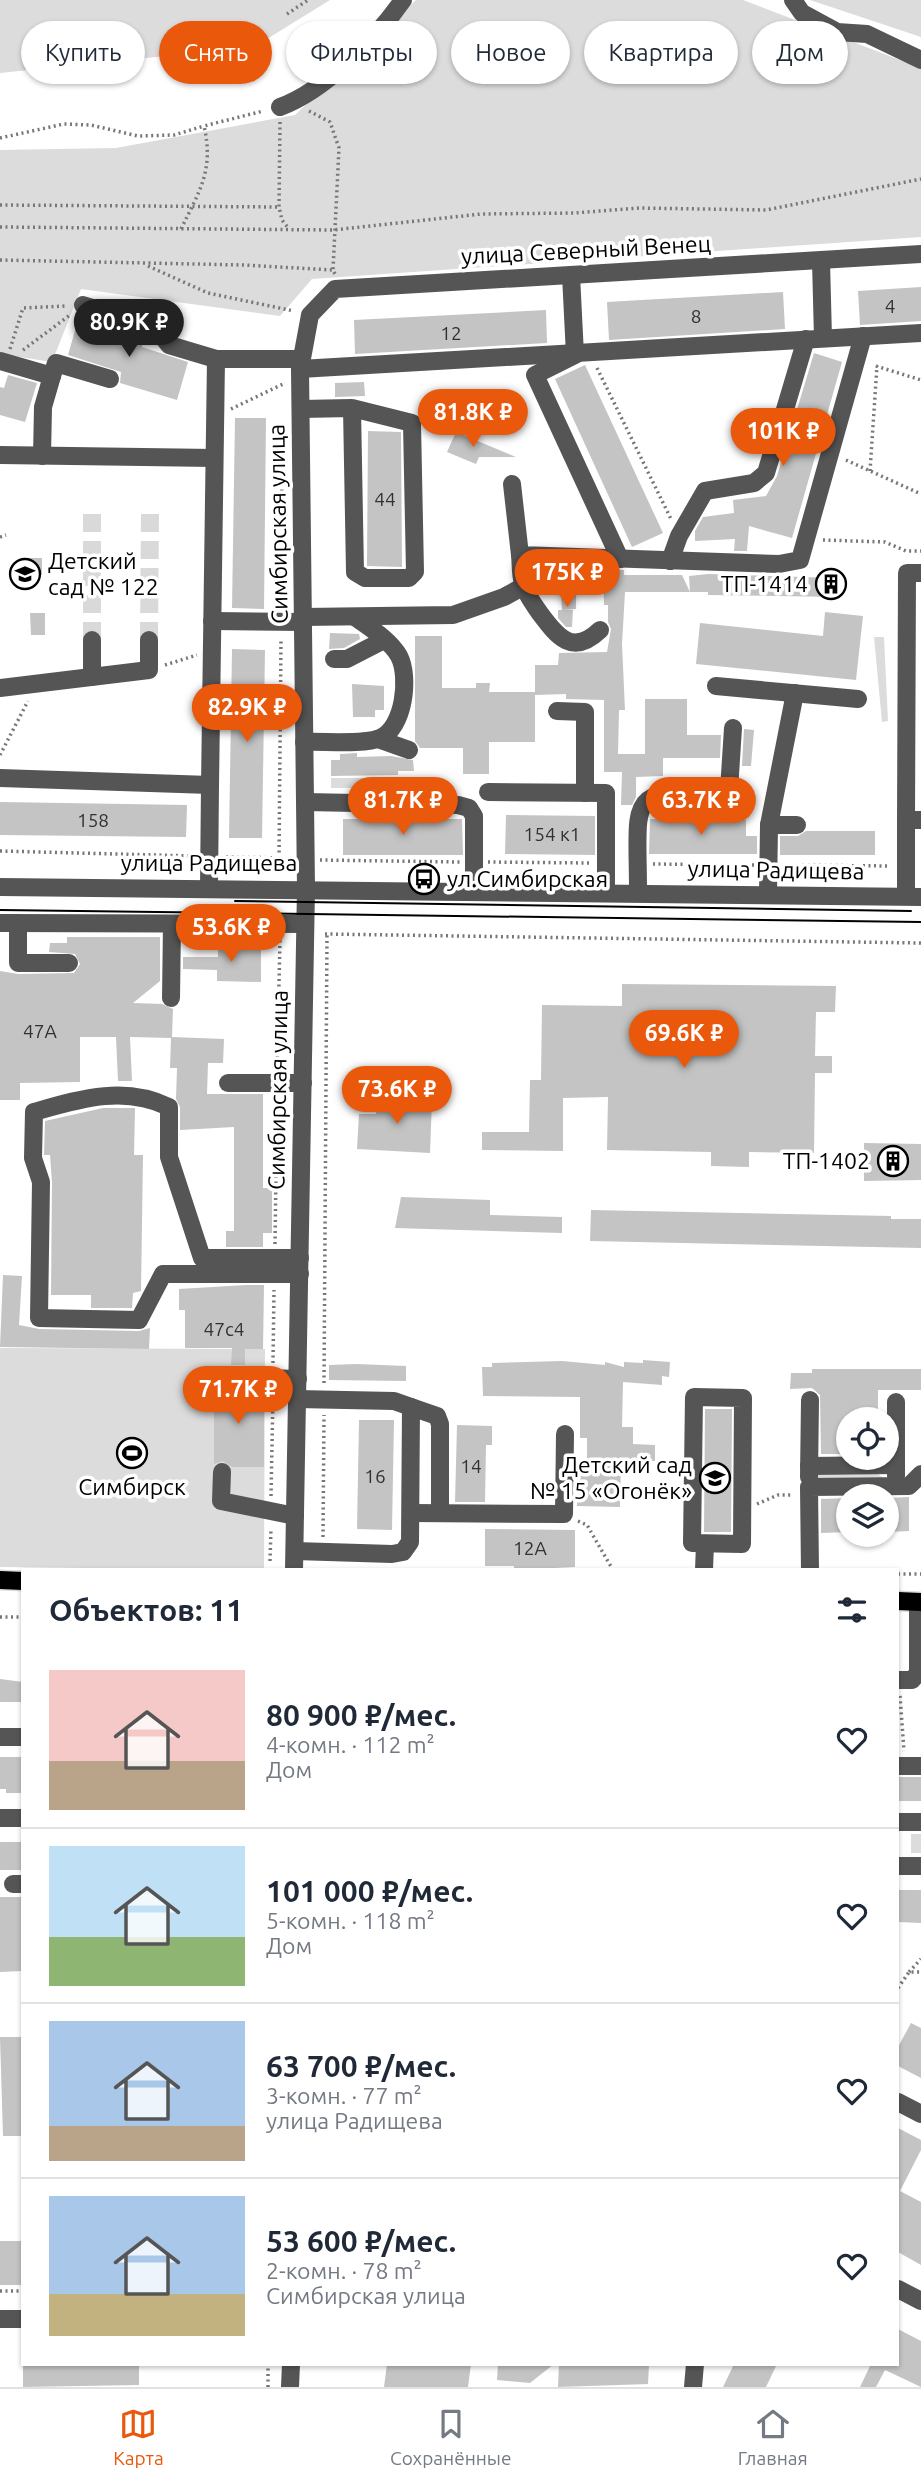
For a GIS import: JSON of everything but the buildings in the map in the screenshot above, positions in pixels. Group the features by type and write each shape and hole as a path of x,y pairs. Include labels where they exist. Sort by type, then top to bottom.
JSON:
{"main road":[{"path":"0,1580 21,1581"},
{"path":"899,1601 920,1602"}],"street":[{"path":"280,107 299,100 379,33 403,0"},
{"path":"793,0 802,13 837,32 867,34 921,60"},
{"name":"улица Северный Венец","path":"332,290 921,254"},
{"path":"670,561 679,536 705,491 754,483 766,473 814,338 821,261"},
{"path":"571,275 583,354"},
{"path":"300,364 310,315 332,290"},
{"path":"83,305 155,327 169,345 216,359 300,364 583,354 814,338 921,334"},
{"path":"520,555 779,564 800,560 863,336"},
{"path":"583,354 535,375 620,559"},
{"path":"209,888 216,359"},
{"path":"3,362 52,376"},
{"path":"42,456 43,407 56,363 110,379"},
{"name":"Симбирская улица","path":"295,1568 306,888 300,364"},
{"path":"301,409 352,408 407,421 414,429 415,572 409,578 365,578 355,572 352,408"},
{"path":"0,455 214,457"},
{"path":"512,484 524,586 555,634 569,643 589,641 600,630"},
{"path":"914,896 906,573 921,573"},
{"path":"212,621 453,615 504,597 524,586"},
{"path":"355,617 384,639 401,660 403,708 393,729 378,739"},
{"path":"334,659 347,659 384,639"},
{"path":"92,640 92,677"},
{"path":"0,688 149,670 149,640"},
{"path":"716,686 858,699"},
{"path":"768,894 769,825 794,693"},
{"path":"557,711 585,712 584,793"},
{"path":"638,892 638,814 643,802 652,794 669,790 729,790 733,728"},
{"path":"304,742 378,739 409,750"},
{"path":"0,778 210,785"},
{"path":"488,792 606,793 606,892"},
{"path":"305,802 469,808 474,816 474,890"},
{"path":"769,825 797,825"},
{"name":"улица Радищева","path":"0,887 914,896"},
{"path":"69,964 18,963 9,923 173,924 305,929"},
{"path":"171,998 173,924"},
{"path":"228,1083 303,1083"},
{"path":"93,1095 148,1097 169,1107 169,1157 202,1258 300,1266 274,1274 163,1274 139,1320 39,1318 41,1182 33,1158 34,1112 93,1095"},
{"path":"269,1378 298,1379"},
{"path":"694,1397 743,1398 742,1544 705,1544 692,1544 694,1397"},
{"path":"297,1399 394,1401 437,1416 440,1424 440,1512"},
{"path":"810,1400 810,1568"},
{"path":"896,1402 896,1407"},
{"path":"295,1551 403,1552 410,1542 411,1407"},
{"path":"411,1513 564,1514 565,1434"},
{"path":"809,1466 836,1466"},
{"path":"222,1472 221,1501 295,1516"},
{"path":"899,1486 909,1486 921,1474"},
{"path":"809,1491 836,1489"},
{"path":"705,1544 705,1568"},
{"path":"899,1680 912,1680 918,1673 920,1602"},
{"path":"0,1737 21,1737"},
{"path":"0,1818 21,1818"},
{"path":"899,1822 921,1822"},
{"path":"899,1866 921,1866"},
{"path":"899,2103 921,2114"},
{"path":"899,2290 921,2301"},
{"path":"0,2319 21,2319"},
{"path":"290,2366 290,2387"},
{"path":"693,2387 695,2366"}],"path":[{"path":"288,14 308,0"},
{"path":"299,100 310,112 330,122 339,148 332,290"},
{"path":"0,138 64,124 91,125 138,136 174,135 280,107 279,208 289,229"},
{"path":"181,229 207,170 210,152 204,126"},
{"path":"0,227 333,230 481,214 574,213 639,208 765,210 921,179"},
{"path":"0,205 279,208"},
{"path":"0,260 146,265 243,264 333,270"},
{"path":"146,265 208,293 310,315"},
{"path":"3,362 83,305"},
{"path":"3,362 23,308 83,305"},
{"path":"583,354 679,536"},
{"path":"857,359 921,380"},
{"path":"870,471 877,366"},
{"path":"214,416 283,384"},
{"path":"830,453 921,494"},
{"path":"0,537 6,535"},
{"path":"805,540 884,542 906,551 921,551"},
{"path":"149,670 212,650"},
{"path":"0,755 37,684"},
{"path":"0,851 305,860"},
{"path":"305,929 327,934 921,943"},
{"path":"323,1552 327,934"},
{"path":"270,1561 272,1440 269,1378 274,1274"},
{"path":"264,1440 272,1440"},
{"path":"742,1511 778,1495 809,1491"},
{"path":"564,1514 587,1525 612,1568"},
{"path":"899,1574 921,1574"},
{"path":"0,1617 21,1618"},
{"path":"899,1680 901,1742 909,1766"},
{"path":"899,1987 921,1959"},
{"path":"909,1972 921,1972"},
{"path":"0,2291 21,2291"},
{"path":"268,2366 268,2387"}],"shaded area":[{"path":"0,0 330,0 296,21 286,21 286,27 272,36 272,21 159,21 159,57 145,58 145,21 21,21 21,71 0,73"},
{"path":"416,0 743,0 798,21 752,21 752,84 848,84 848,40 921,68 921,237 312,279 280,316 81,289 52,362 0,354 0,150 116,148 295,115 328,84 437,84 437,21 394,21"},
{"path":"810,0 921,0 921,37"},
{"path":"874,637 884,637 888,721 882,722"},
{"path":"331,778 385,778 385,788 331,788"},
{"name":"Симбирск","path":"0,1348 265,1349 264,1568 0,1567"},
{"path":"877,1473 882,1477 881,1481 815,1479 818,1474"},
{"path":"911,1834 921,1834 921,1853 911,1853"}],"tunnel":[{"path":"149,640 150,512"},
{"path":"92,513 92,640"}],"tram line":[{"path":"235,901 911,911"},
{"path":"0,910 921,922"}],"place":[{"name":"Детский сад № 122","path":"25,574"},
{"name":"ТП-1414","path":"831,584"},
{"name":"ул.Симбирская","path":"424,879"},
{"name":"ТП-1402","path":"893,1161"},
{"name":"Симбирск","path":"132,1453"},
{"name":"Детский сад № 15 «Огонёк»","path":"715,1478"}]}
